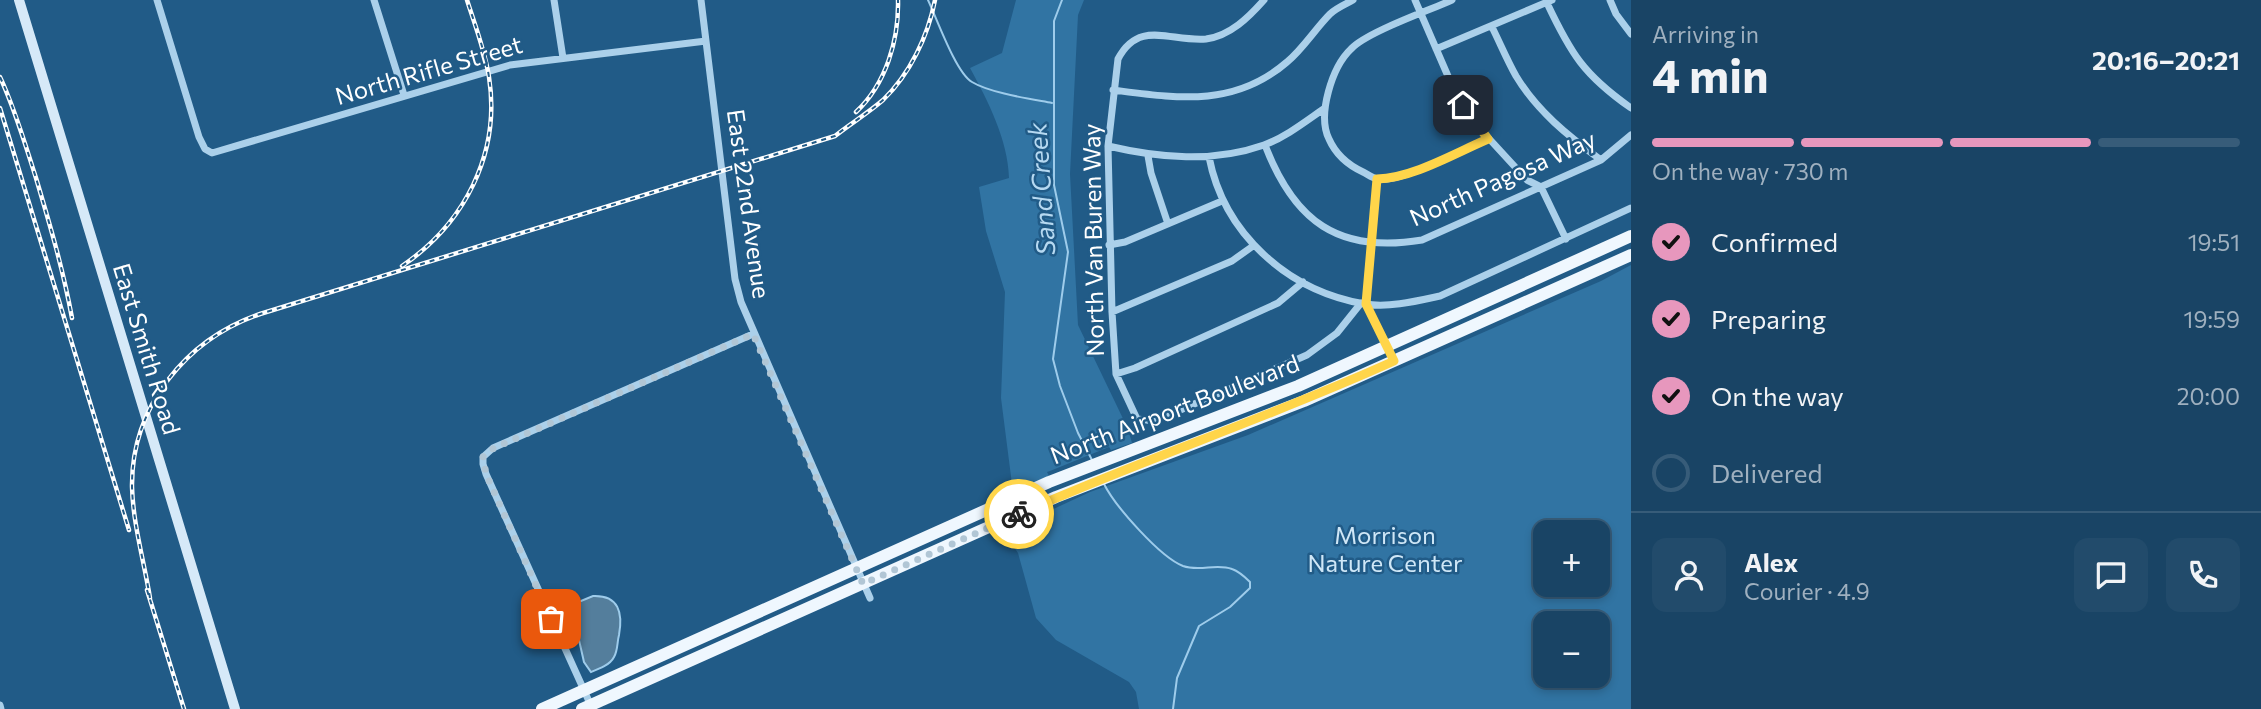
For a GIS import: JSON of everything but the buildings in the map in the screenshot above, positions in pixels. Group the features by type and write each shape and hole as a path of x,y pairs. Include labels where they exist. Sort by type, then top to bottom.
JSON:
{"main road":[{"name":"North Airport Boulevard","path":"542,709 1049,481 1298,386 1631,236"},
{"name":"North Airport Boulevard","path":"588,708 1056,498 1304,401 1631,255"}],"street":[{"name":"East Smith Road","path":"19,0 235,709"},
{"name":"North Rifle Street","path":"157,0 199,137 209,151 216,152 488,70 706,41"},
{"path":"374,0 404,95"},
{"path":"554,0 563,58"},
{"name":"East 22nd Avenue","path":"701,0 735,279 753,334 870,598"},
{"name":"North Van Buren Way","path":"1264,0 1252,14 1223,34 1206,39 1144,35 1132,39 1118,59 1108,146 1109,245 1116,374 1137,419 1155,421 1307,355 1336,333 1364,303"},
{"path":"1113,90 1180,98 1211,97 1245,88 1267,77 1289,61 1332,12 1353,0"},
{"path":"1415,0 1454,90 1471,119 1527,180 1541,187 1566,239"},
{"path":"1452,0 1365,38 1350,49 1330,86 1325,108 1327,137 1340,158 1377,179 1392,179 1407,174 1488,139"},
{"path":"1610,0 1616,14 1631,34"},
{"path":"1436,49 1549,2 1565,41 1586,71 1631,108"},
{"path":"1492,27 1516,76 1538,107 1566,134 1601,160"},
{"path":"1108,146 1148,156 1209,157 1265,145 1294,130 1325,108"},
{"name":"North Pagosa Way","path":"1265,145 1276,174 1291,198 1307,214 1340,236 1372,243 1397,244 1422,240 1601,160 1631,135"},
{"path":"1148,156 1168,225"},
{"path":"1209,157 1222,201 1254,246 1276,267 1303,282 1364,303 1412,302 1440,296 1631,208"},
{"path":"1377,179 1364,303 1394,361"},
{"path":"1109,245 1125,242 1222,201"},
{"path":"1112,312 1233,261 1254,246"},
{"path":"1116,374 1135,368 1278,303 1303,282"},
{"path":"588,708 584,690 486,474 483,457 494,448 753,334"}],"green space":[{"path":"1016,0 1084,0 1078,15 1070,174 1078,325 1128,429 1132,443 1111,450 1109,447 1047,472 1049,476 1013,492 1001,398 1005,292 986,231 979,187 1009,178 1008,164 996,121 970,68 1002,53"},
{"name":"Morrison Nature Center","path":"1631,265 1631,709 1139,709 1136,692 1129,682 1056,640 1036,618 1018,553 1004,532 1090,492 1248,435 1601,281"}],"shaded area":[{"path":"602,596 614,602 619,613 620,627 612,660 591,672 584,662 579,640 563,608 565,603"}],"waterway":[{"path":"928,0 953,57 972,82 1000,92 1052,103"},
{"name":"Sand Creek","path":"1062,0 1054,21 1054,185 1068,252 1053,359 1078,433 1092,460"},
{"name":"Sand Creek","path":"1104,484 1139,530 1173,561 1189,568 1232,569 1250,582 1250,588 1230,607 1199,626 1177,678 1173,709"}],"railway":[{"path":"402,266 424,249 460,208 483,160 491,106 489,77 467,0"},
{"path":"856,112 875,88 889,60 896,30 898,0"},
{"path":"150,598 133,501 134,457 141,429 168,379 187,358 209,340 260,314 835,136 883,100 902,78 923,41 935,0"},
{"path":"0,77 36,178 72,318"},
{"path":"0,108 129,530"},
{"path":"147,590 184,709"}],"way so far":[{"path":"551,619 486,474 483,457 488,451 583,407 753,334 863,584 1019,514"}],"route":[{"path":"1019,514 1131,467 1304,401 1394,361 1366,304 1377,179 1392,179 1407,174 1488,139 1463,105"}]}
